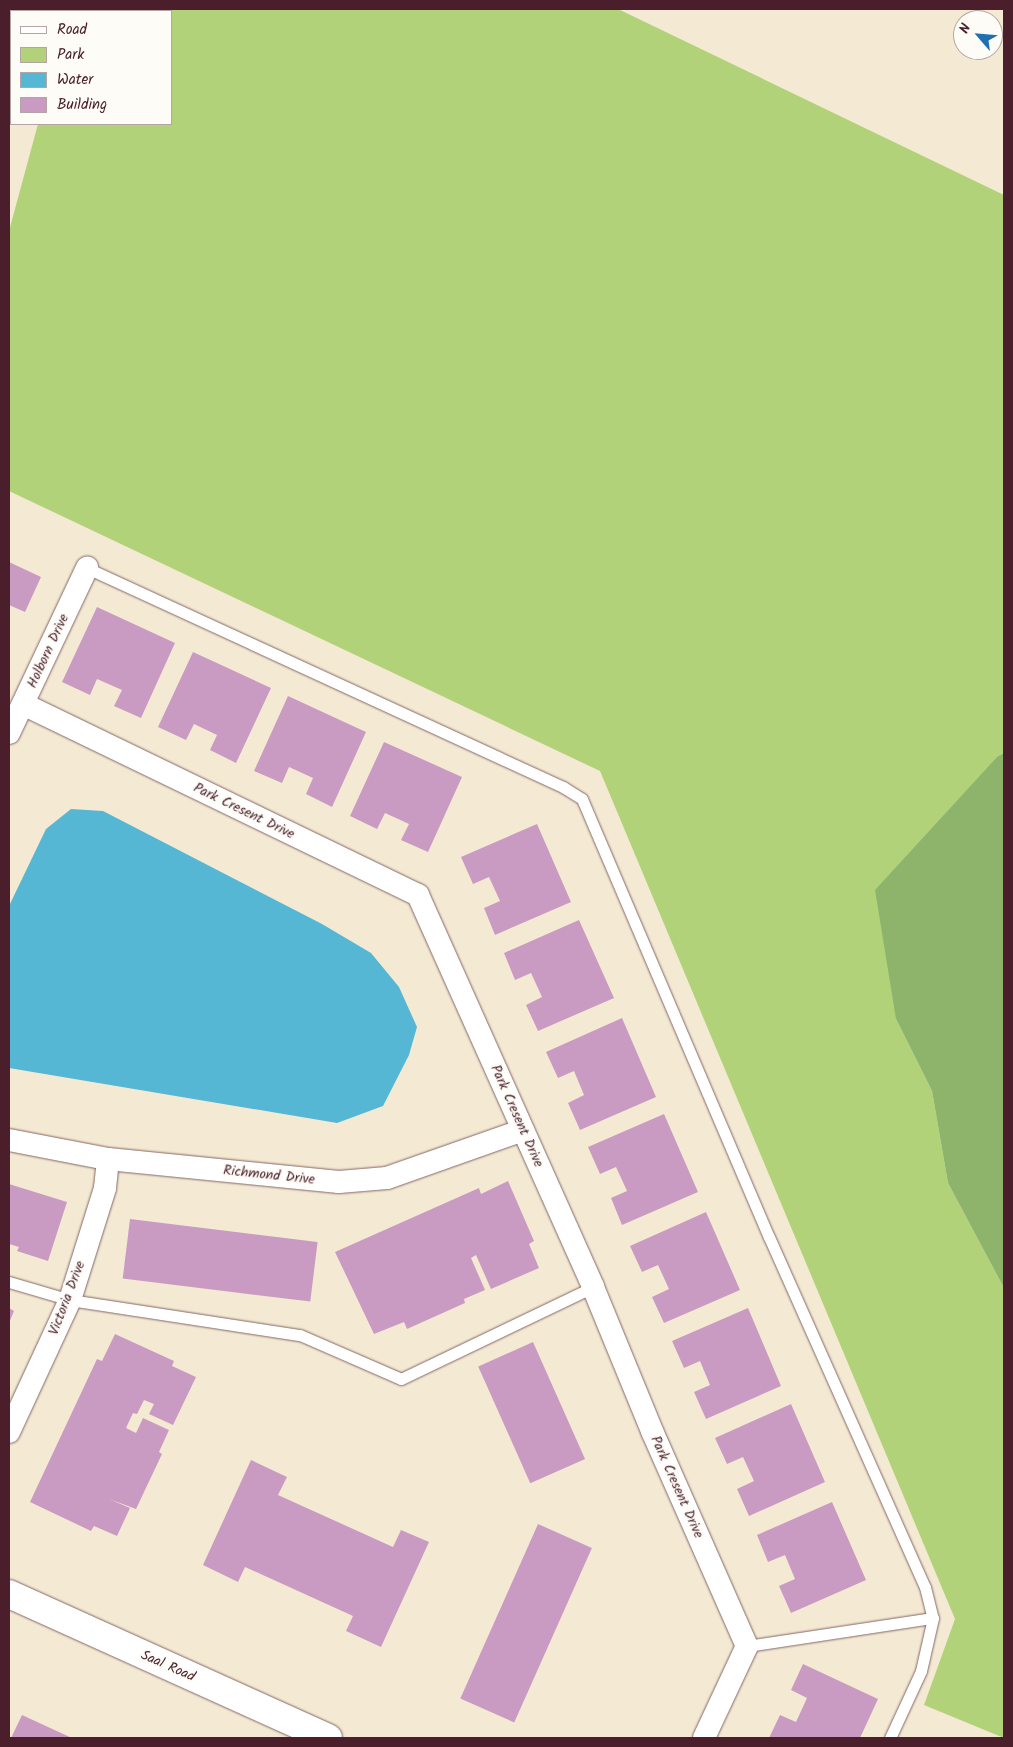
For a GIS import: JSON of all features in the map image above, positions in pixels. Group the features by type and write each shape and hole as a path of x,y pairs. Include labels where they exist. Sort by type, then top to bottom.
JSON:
{"street":[{"name":"Holborn Drive","path":"9,733 87,568"},
{"name":"Park Cresent Drive","path":"23,704 418,895 593,1287 652,1431 747,1646"},
{"name":"Richmond Drive","path":"9,1140 108,1159 339,1182 386,1178 523,1130"},
{"name":"Victoria Drive","path":"9,1432 70,1300 104,1188 108,1159"},
{"name":"Saal Road","path":"9,1594 328,1738"},
{"path":"704,1738 747,1646"}],"lane":[{"path":"87,568 563,787 582,799 769,1237 925,1587 933,1618 921,1670 890,1738"},
{"path":"9,1282 70,1300 300,1335 401,1380 593,1287"},
{"path":"747,1646 933,1618"}],"green space":[{"path":"618,9 1004,195 1004,753 998,756 896,1019 932,1091 948,1183 1004,1288 1004,1738 924,1705 955,1619 600,771 9,491 9,231 38,125 172,125 172,10 62,10"},
{"path":"1004,753 1004,1288 948,1183 932,1091 896,1019 875,890 998,756"}],"water":[{"path":"71,809 103,811 322,924 371,953 399,987 417,1027 409,1055 383,1106 337,1123 9,1068 9,906 46,829"}],"building":[{"path":"9,562 41,577 25,612 9,605"},
{"path":"97,607 175,643 141,718 114,706 122,690 97,679 90,695 62,682"},
{"path":"193,652 271,688 236,763 210,750 217,735 194,724 186,740 158,727"},
{"path":"288,696 366,732 332,807 306,794 313,778 289,767 282,783 254,771"},
{"path":"384,742 462,777 428,852 401,840 409,824 385,813 377,829 350,816"},
{"path":"537,824 571,902 495,935 484,908 500,901 489,877 473,884 461,857"},
{"path":"579,920 614,998 538,1031 526,1005 542,997 531,973 515,980 504,953"},
{"path":"622,1018 656,1097 580,1130 568,1103 584,1095 574,1071 558,1078 546,1052"},
{"path":"664,1114 698,1192 622,1225 611,1198 627,1191 616,1167 600,1174 588,1147"},
{"path":"508,1181 534,1241 529,1244 539,1268 491,1289 476,1255 471,1258 485,1290 464,1299 465,1303 407,1329 404,1322 374,1334 335,1252 479,1188 481,1194"},
{"path":"9,1184 67,1202 48,1261 17,1251 19,1247 9,1244"},
{"path":"706,1212 740,1290 664,1323 652,1297 669,1289 658,1265 642,1272 630,1246"},
{"path":"130,1219 318,1242 310,1302 123,1279"},
{"path":"9,1308 14,1311 9,1323"},
{"path":"748,1308 781,1386 706,1419 694,1392 710,1385 700,1361 684,1368 672,1341"},
{"path":"115,1334 174,1361 172,1366 196,1377 173,1425 149,1414 154,1404 144,1400 137,1414 133,1413 126,1428 136,1433 143,1418 169,1430 159,1452 162,1454 136,1509 109,1499 130,1508 117,1536 94,1526 91,1531 30,1502 97,1359 102,1361"},
{"path":"533,1342 585,1459 530,1483 478,1366"},
{"path":"791,1404 825,1482 749,1516 737,1489 754,1481 743,1457 727,1464 715,1438"},
{"path":"251,1460 287,1477 278,1495 393,1547 401,1530 429,1542 381,1647 346,1631 353,1616 245,1567 238,1582 203,1565"},
{"path":"832,1502 866,1580 791,1613 779,1586 795,1579 785,1555 768,1562 757,1535"},
{"path":"538,1524 592,1548 514,1722 460,1698"},
{"path":"803,1664 878,1699 860,1738 769,1738 780,1715 796,1722 807,1698 791,1690"},
{"path":"22,1715 72,1738 11,1738"}]}
